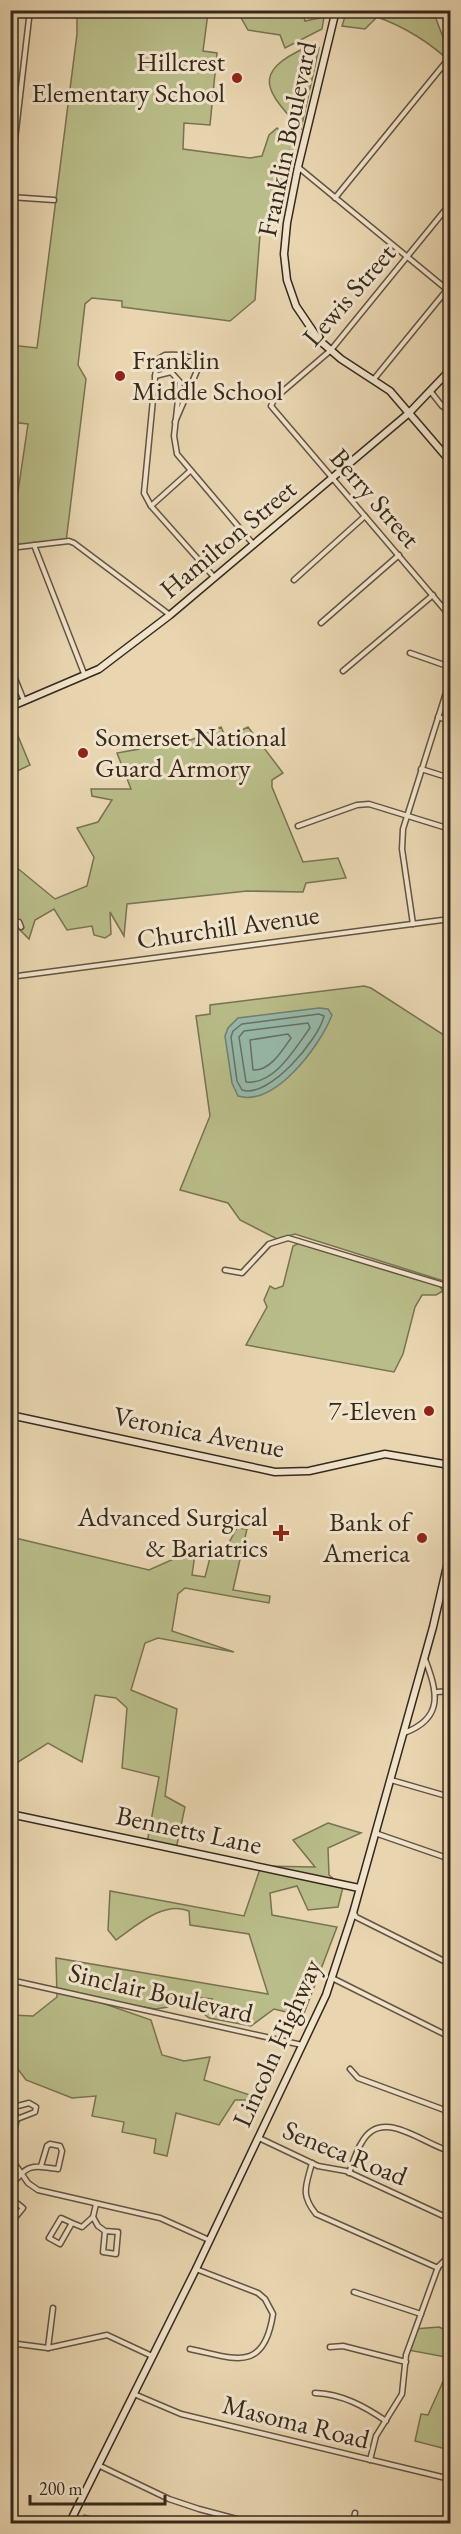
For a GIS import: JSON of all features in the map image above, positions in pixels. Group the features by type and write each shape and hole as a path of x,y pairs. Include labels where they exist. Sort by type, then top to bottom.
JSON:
{"main road":[{"name":"Franklin Boulevard","path":"336,10 298,166 284,238 285,269 296,306 306,324 331,350 390,391 450,461"},
{"name":"Hamilton Street","path":"10,707 86,676 111,661 171,615 409,413 450,370"},
{"name":"Veronica Avenue","path":"10,1415 275,1472 309,1471 385,1454 450,1465"},
{"name":"Lincoln Highway","path":"69,2523 196,2269 332,1978 390,1780 450,1553"},
{"name":"Bennetts Lane","path":"10,1814 359,1888"}],"street":[{"path":"10,182 30,10"},
{"path":"335,198 450,57"},
{"path":"298,166 449,289 374,379"},
{"path":"10,197 54,200"},
{"name":"Lewis Street","path":"271,406 275,398 331,350 450,204"},
{"path":"175,422 199,366 197,361 191,357 165,355 158,359 155,376 143,488 151,506 215,578"},
{"path":"155,376 167,371 178,378 180,388 174,436 177,454 254,545"},
{"path":"431,392 450,412"},
{"name":"Berry Street","path":"271,406 450,616"},
{"path":"442,452 450,445"},
{"path":"151,506 190,471"},
{"path":"294,580 365,516"},
{"path":"10,548 69,541 78,545 171,615"},
{"path":"34,545 86,676"},
{"path":"321,623 399,555"},
{"path":"343,671 433,596"},
{"path":"445,609 450,604"},
{"path":"411,653 450,667"},
{"path":"10,666 24,702"},
{"path":"413,924 402,849 403,829 450,680"},
{"path":"438,717 450,721"},
{"path":"421,769 450,778"},
{"path":"298,826 357,805 369,804 450,829"},
{"name":"Churchill Avenue","path":"10,976 450,919"},
{"path":"10,922 19,922 21,927"},
{"path":"225,1270 242,1273 269,1244 288,1238 450,1287"},
{"path":"403,1733 412,1730 428,1716 434,1706 436,1692 424,1657"},
{"path":"436,1692 450,1691"},
{"path":"390,1780 450,1797"},
{"path":"375,1833 450,1859"},
{"path":"353,1912 356,1917 450,1964"},
{"path":"332,1978 450,2037"},
{"name":"Sinclair Boulevard","path":"10,1980 302,2045"},
{"path":"350,2069 358,2078 450,2112"},
{"path":"10,2136 16,2127 14,2107 29,2103 36,2107 35,2112 17,2119"},
{"path":"349,2173 366,2136 376,2129 398,2127 450,2151"},
{"name":"Seneca Road","path":"258,2138 312,2163 349,2173 450,2219"},
{"path":"10,2188 21,2173 35,2164 41,2166 58,2169 62,2151 60,2146 50,2144 47,2146 41,2166"},
{"path":"10,2157 32,2187 38,2190 160,2218 209,2240"},
{"path":"312,2163 306,2199 316,2214 438,2268"},
{"path":"10,2224 23,2208 11,2199"},
{"path":"72,2223 60,2244 49,2238 61,2218 82,2227 93,2217 96,2204"},
{"path":"93,2217 98,2226 105,2230 118,2232 116,2254 103,2252 105,2230"},
{"path":"370,2460 376,2436 402,2394 406,2355 438,2268 450,2254"},
{"path":"190,2349 240,2360 251,2356 261,2348 268,2337 273,2314 265,2299 258,2293 196,2269"},
{"path":"354,2292 421,2314"},
{"path":"48,2348 53,2308"},
{"path":"10,2343 48,2348 107,2335 152,2356"},
{"path":"330,2348 344,2346 406,2362"},
{"path":"315,2393 335,2395 366,2407 386,2421"},
{"name":"Masoma Road","path":"134,2394 181,2414 450,2479"},
{"path":"98,2465 169,2499 255,2523"},
{"path":"353,2523 356,2513"}],"green space":[{"path":"302,10 305,21 324,17 322,29 285,48 280,35 248,30 240,16 208,13 203,51 217,53 210,125 184,123 183,149 250,158 262,156 269,135 277,128 294,146 279,208 267,222 261,222 255,300 230,321 122,307 122,301 92,298 85,304 78,365 86,379 66,542 11,549 11,498 17,498 28,424 11,422 11,345 37,348 77,34 77,11"},
{"path":"353,11 433,11 446,45 450,48 450,62 416,36 377,17 365,29 342,26 346,13"},
{"path":"307,47 319,48 301,129 279,104 270,84 271,75 277,66 289,56"},
{"path":"10,719 30,765 11,774"},
{"path":"221,727 226,738 248,727 283,773 272,780 272,787 303,862 338,858 346,878 306,883 303,892 247,891 127,904 124,936 110,912 111,934 105,938 94,935 92,926 67,930 54,909 35,920 29,939 11,921 10,862 55,899 87,886 94,857 77,828 98,822 112,800 92,796 91,789 131,789 117,753 139,749 142,735 170,736 191,740"},
{"path":"364,986 371,988 450,1039 450,1283 295,1234 277,1239 240,1220 228,1203 180,1190 210,1116 196,1016 210,1014 210,1005"},
{"path":"302,1242 439,1285 443,1291 436,1295 422,1295 415,1307 403,1354 394,1372 246,1345 267,1307 264,1300 270,1286 275,1289 283,1286 293,1246"},
{"path":"237,1528 247,1529 233,1590 270,1596 269,1603 185,1588 178,1594 172,1631 234,1652 158,1638 145,1643 131,1690 177,1709 165,1796 185,1807 176,1849 147,1843 159,1777 122,1768 127,1708 116,1698 95,1695 82,1762 48,1743 18,1762 11,1801 11,1537 149,1570 187,1553 195,1554 192,1575 205,1577 213,1546 226,1548"},
{"path":"328,1823 361,1833 328,1848 329,1875 343,1887 338,1907 308,1910 297,1886 270,1893 272,1915 337,1927 303,2016 274,2009 251,2026 209,2018 204,2014 212,1999 172,1995 168,2007 155,2009 82,1996 151,2020 162,2055 184,2061 210,2057 204,2080 265,2100 235,2100 219,2125 176,2113 167,2156 154,2153 156,2139 122,2132 124,2122 92,2116 96,2096 72,2098 26,2080 11,2060 11,2015 33,2016 57,1997 56,1958 268,1994 249,1934 190,1925 189,1911 170,1909 151,1916 116,1940 108,1930 110,1891 244,1916 261,1866 315,1867 293,1840"},
{"path":"439,2327 450,2332 450,2450 415,2441 421,2414 428,2415 445,2377 446,2357 408,2350 414,2329"},
{"path":"84,2515 118,2523 80,2523"}],"water":[{"path":"319,1008 328,1009 332,1015 307,1057 281,1083 267,1092 252,1097 238,1096 232,1083 225,1036 228,1028 238,1018"}],"place":[{"name":"Hillcrest Elementary School","path":"237,78"},
{"name":"Franklin Middle School","path":"120,376"},
{"name":"Somerset National Guard Armory","path":"83,753"},
{"name":"7-Eleven","path":"429,1411"},
{"name":"Advanced Surgical & Bariatrics","path":"281,1533"},
{"name":"Bank of America","path":"422,1538"}]}
